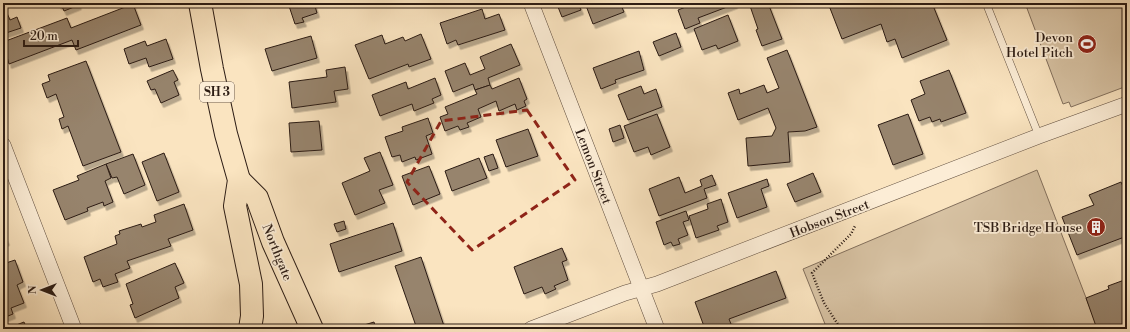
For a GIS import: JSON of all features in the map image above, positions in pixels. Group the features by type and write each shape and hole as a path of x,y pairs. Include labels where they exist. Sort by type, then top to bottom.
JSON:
{"highway":[{"name":"Northgate","path":"200,3 226,134 239,180 235,206 251,284 250,329"},
{"name":"Northgate","path":"239,180 257,198 273,242 312,329"}],"street":[{"name":"Lemon Street","path":"531,3 657,329"},
{"name":"Hobson Street","path":"530,329 641,288 657,284 1039,136 1127,104"},
{"path":"3,145 74,329"}],"lane":[{"path":"986,3 1039,136"}],"path":[{"path":"841,329 824,303 812,273 850,234 871,202"}],"highlighted area":[{"path":"527,110 575,180 472,250 407,182 441,121"}],"shaded area":[{"name":"Devon Hotel Pitch","path":"1025,3 1127,3 1127,86 1071,107 1069,102 1063,104"},
{"path":"1037,170 1098,329 827,329 803,269"}],"building":[{"path":"58,3 78,3 79,5 64,11 61,4 59,5"},
{"path":"288,3 314,3 317,13 302,18 304,22 295,24"},
{"path":"568,3 578,3 581,10 562,17 558,7"},
{"path":"585,3 620,3 624,12 593,24"},
{"path":"696,3 735,4 698,18 700,23 685,29 678,10"},
{"path":"749,3 768,3 782,39 762,46"},
{"path":"828,3 932,3 947,40 902,58 895,39 887,42 881,24 842,39"},
{"path":"133,4 141,25 76,50 72,40 9,64 3,42 67,18 71,28"},
{"path":"482,9 485,19 499,14 505,30 458,45 456,40 447,44 440,23"},
{"path":"7,13 10,20 17,17 21,28 3,34 3,14"},
{"path":"728,15 738,41 718,49 716,45 702,50 694,29"},
{"path":"676,33 681,47 659,56 653,42"},
{"path":"421,34 431,59 409,67 408,64 369,79 355,45 382,35 385,44 403,37 405,41"},
{"path":"311,36 317,58 272,71 265,49"},
{"path":"166,39 173,59 149,67 146,58 129,64 124,49 145,41 147,46"},
{"path":"511,44 520,65 488,78 490,85 475,90 473,84 453,92 445,71 465,63 470,75 485,69 480,57"},
{"path":"787,50 817,127 805,131 788,132 790,162 748,166 746,138 772,136 776,128 768,108 738,120 728,93 739,89 740,94 764,85 767,93 779,88 767,58"},
{"path":"639,51 644,70 615,80 616,83 601,89 593,68"},
{"path":"86,61 121,152 83,166 68,126 62,129 59,119 64,117 56,94 47,98 42,84 50,81 48,75"},
{"path":"345,67 348,89 334,91 336,102 292,108 289,82 327,77 326,70"},
{"path":"173,70 178,80 174,82 179,95 161,103 155,89 151,90 147,81"},
{"path":"949,70 966,113 941,122 940,119 932,122 930,117 919,121 911,100 925,94 920,81"},
{"path":"435,78 441,95 432,99 434,103 414,111 412,104 380,116 372,95 406,82 408,89"},
{"path":"519,78 527,99 524,101 526,106 517,110 515,104 499,111 496,101 478,109 481,117 467,123 469,127 460,130 458,126 445,131 440,117 448,114 445,107 477,94 475,90 490,85 492,89"},
{"path":"641,86 644,94 656,89 662,107 628,120 618,95"},
{"path":"657,114 670,147 651,155 648,147 634,152 624,126"},
{"path":"908,114 923,154 893,165 878,125"},
{"path":"428,118 433,133 426,136 432,154 416,160 415,157 402,162 400,155 392,157 385,137 403,131 402,127"},
{"path":"319,121 322,150 291,152 289,123"},
{"path":"620,125 624,138 613,142 609,129"},
{"path":"528,129 538,156 506,167 496,140"},
{"path":"380,152 393,185 379,190 385,203 355,215 342,183 370,171 364,158"},
{"path":"164,153 179,192 157,201 142,162"},
{"path":"133,154 145,185 124,194 117,177 112,178 106,164"},
{"path":"493,154 498,168 489,171 484,157"},
{"path":"479,158 487,178 452,191 445,171"},
{"path":"106,164 111,178 105,181 113,202 104,206 103,202 87,208 88,211 65,220 53,190 79,180 77,176"},
{"path":"429,166 440,194 413,205 402,176"},
{"path":"813,173 821,192 795,202 787,184"},
{"path":"712,175 716,185 704,189 707,198 659,216 649,189 679,177 685,193 702,186 700,180"},
{"path":"767,179 769,186 761,189 767,207 737,218 728,193"},
{"name":"TSB Bridge House","path":"1121,182 1127,196 1127,236 1077,255 1062,217 1094,205 1089,195"},
{"path":"721,199 728,222 717,226 719,230 696,238 689,216 708,209 707,204"},
{"path":"184,204 193,230 168,239 171,246 127,261 130,268 115,274 118,282 103,287 100,279 93,282 84,257 117,244 115,236 120,234 119,231 141,224 142,227 156,222 154,215"},
{"path":"686,211 689,220 683,222 688,235 678,239 680,244 673,246 671,242 664,245 656,222"},
{"path":"344,221 346,229 337,232 334,224"},
{"path":"393,223 402,251 339,272 330,244"},
{"path":"3,232 7,241 3,242"},
{"path":"562,248 567,260 562,262 568,280 554,286 556,289 545,294 542,287 524,294 514,267"},
{"path":"421,257 445,329 417,329 395,266"},
{"path":"15,260 23,282 17,285 24,303 11,308 13,314 3,318 3,264"},
{"path":"175,263 184,283 175,287 179,298 135,318 130,305 133,304 126,284"},
{"path":"776,271 786,298 729,319 733,329 705,329 695,302"},
{"path":"1127,279 1127,329 1097,329 1086,298 1109,289 1108,286"},
{"path":"24,322 27,329 6,329"},
{"path":"374,322 376,329 351,329"}],"place":[{"name":"Devon Hotel Pitch","path":"1087,44"},
{"name":"TSB Bridge House","path":"1096,227"}]}
